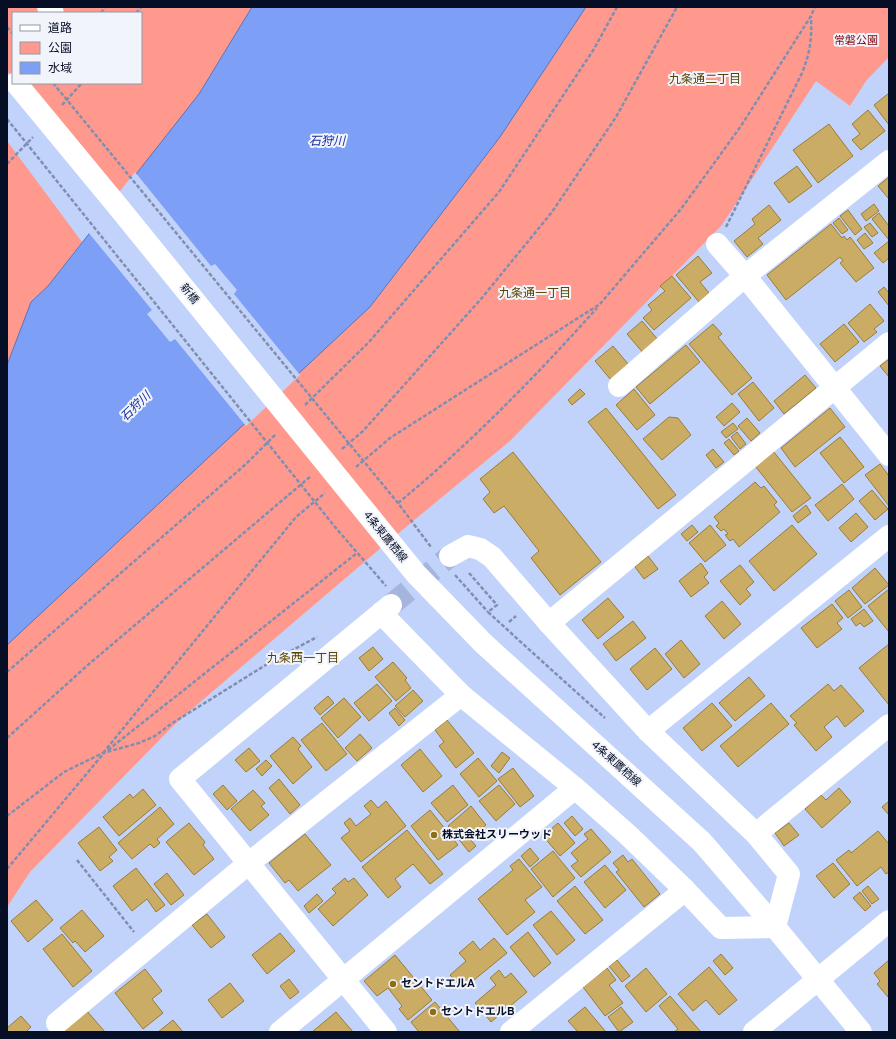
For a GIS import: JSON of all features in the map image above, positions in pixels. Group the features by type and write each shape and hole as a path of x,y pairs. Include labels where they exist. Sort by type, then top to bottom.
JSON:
{"street":[{"name":"新橋","path":"17,84 360,506"},
{"path":"619,386 745,276 889,161"},
{"path":"717,244 836,387 889,455"},
{"path":"549,624 889,343"},
{"name":"4条東鷹栖線","path":"360,506 416,574 483,643 702,842 775,927 861,1032"},
{"path":"648,731 889,536"},
{"path":"386,1032 180,779 386,609 461,695 575,788 628,835 685,890 720,928 775,927 789,874 756,834 648,731 549,624 492,557 480,549 451,556"},
{"path":"57,1023 249,863 461,695"},
{"path":"756,834 889,725"},
{"path":"280,1032 575,788"},
{"path":"510,1032 685,890"},
{"path":"754,1032 889,921"}],"path":[{"path":"302,408 369,342 499,192 594,49 617,7"},
{"path":"339,452 363,431 471,310 552,212 616,117 677,7"},
{"path":"398,503 488,423 542,368 605,298 681,209 741,126 811,16 815,7"},
{"path":"717,244 802,73 812,38 811,16"},
{"path":"54,84 398,503 451,556 488,612"},
{"path":"7,119 335,528 379,577"},
{"path":"7,672 246,464 279,430"},
{"path":"7,738 89,664 315,472"},
{"path":"7,869 103,753 357,553"},
{"path":"469,573 497,605"},
{"path":"7,816 64,772 103,753 139,743 155,736 171,724 272,661 320,636 335,636 342,644"},
{"path":"77,860 147,948"}],"green space":[{"path":"7,7 252,7 199,94 120,209 18,84 142,84 142,12 12,12 12,77 7,71"},
{"name":"常磐公園","path":"586,7 889,7 889,57 866,81 850,106 816,81 722,225 510,441 389,541 178,721 30,872 7,907 7,636 370,307 500,137"},
{"path":"7,141 82,242 48,286 31,302 7,365"}],"water":[{"name":"石狩川","path":"252,7 586,7 500,137 370,307 7,645 7,365 31,302 48,286 199,94"}],"pier":[{"path":"135,172 211,266 215,264 237,290 234,294 300,375 246,426 175,339 170,342 147,314 152,310 88,232"}],"building":[{"path":"889,93 889,125 874,105"},
{"path":"868,110 885,131 861,150 852,140 860,134 852,124"},
{"path":"829,124 853,156 818,183 793,150"},
{"path":"797,166 812,186 789,203 774,183"},
{"path":"889,177 889,199 878,186"},
{"path":"874,204 879,211 866,221 861,214"},
{"path":"769,205 781,220 758,238 763,244 747,257 734,241 755,224 752,219"},
{"path":"848,210 862,229 855,235 840,216"},
{"path":"879,213 889,226 889,240 872,219"},
{"path":"839,218 848,230 842,234 833,223"},
{"path":"870,223 878,233 872,237 864,227"},
{"path":"831,224 842,238 844,236 847,240 850,237 874,268 856,282 840,263 843,261 840,257 786,300 767,275"},
{"path":"865,233 873,243 864,249 857,240"},
{"path":"889,241 889,258 883,263 874,253"},
{"path":"698,256 712,273 700,282 709,293 699,302 676,275"},
{"path":"672,276 691,298 654,330 643,318 652,310 648,305 665,291 660,286"},
{"path":"884,287 889,293 889,306 878,292"},
{"path":"870,304 884,321 874,329 877,332 864,342 848,323"},
{"path":"642,321 659,341 644,354 627,334"},
{"path":"713,324 722,334 718,337 752,378 732,395 689,344"},
{"path":"844,324 859,342 835,362 820,344"},
{"path":"686,345 700,362 650,404 636,387"},
{"path":"613,346 629,365 611,380 595,361"},
{"path":"888,360 889,361 889,377 880,366"},
{"path":"805,375 816,388 784,414 774,401"},
{"path":"753,382 774,408 759,421 738,394"},
{"path":"580,389 585,394 572,405 568,400"},
{"path":"634,389 655,415 637,430 616,405"},
{"path":"732,403 740,412 724,426 716,417"},
{"path":"606,408 676,495 658,509 588,422"},
{"path":"830,408 845,427 795,467 781,448"},
{"path":"669,417 678,418 691,435 662,460 643,439"},
{"path":"747,418 760,433 751,441 738,426"},
{"path":"733,423 738,429 726,438 721,432"},
{"path":"737,432 746,444 740,449 731,437"},
{"path":"840,437 864,467 844,483 820,453"},
{"path":"729,439 739,451 734,455 724,443"},
{"path":"713,449 724,462 716,468 706,455"},
{"path":"773,451 811,498 792,512 755,466"},
{"path":"513,452 601,562 560,595 531,558 539,551 504,506 494,513 483,499 490,492 480,479"},
{"path":"880,464 889,476 889,506 865,475"},
{"path":"755,482 761,488 764,486 777,502 774,505 780,512 739,547 733,539 730,541 725,535 728,534 724,529 721,531 716,526 719,523 714,517"},
{"path":"842,484 854,499 828,521 815,505"},
{"path":"872,490 888,509 875,520 859,501"},
{"path":"806,505 811,513 798,523 793,516"},
{"path":"856,513 868,527 851,542 839,528"},
{"path":"692,525 698,532 687,541 681,534"},
{"path":"710,525 726,545 705,562 689,543"},
{"path":"792,525 817,554 774,591 749,561"},
{"path":"648,556 658,569 644,579 635,567"},
{"path":"701,563 708,573 704,577 709,583 691,597 679,581"},
{"path":"740,565 754,582 746,589 751,595 740,605 720,581"},
{"path":"875,568 889,585 865,604 852,588"},
{"path":"889,589 889,632 868,606"},
{"path":"849,590 862,607 848,618 835,601"},
{"path":"608,598 624,617 598,639 582,620"},
{"path":"722,601 741,624 724,639 705,616"},
{"path":"832,604 843,618 837,623 842,629 817,648 801,628"},
{"path":"864,609 873,621 864,627 860,623 856,626 851,619"},
{"path":"633,621 646,638 616,661 603,644"},
{"path":"681,640 700,664 684,678 665,654"},
{"path":"889,644 889,705 859,668"},
{"path":"373,647 383,659 369,671 359,658"},
{"path":"655,648 672,669 647,690 630,669"},
{"path":"393,662 407,678 405,680 411,688 396,701 375,677"},
{"path":"749,677 765,696 735,721 719,703"},
{"path":"377,684 392,701 369,721 354,703"},
{"path":"828,684 834,691 841,685 864,711 845,727 837,716 824,727 832,737 816,751 794,725 797,723 790,716"},
{"path":"413,690 423,701 405,717 395,706"},
{"path":"328,696 334,703 320,715 314,708"},
{"path":"344,698 361,717 338,738 321,718"},
{"path":"712,703 732,726 702,751 683,728"},
{"path":"771,703 789,724 738,767 720,746"},
{"path":"395,708 405,720 399,726 389,713"},
{"path":"447,720 474,753 456,768 439,746 444,742 435,730"},
{"path":"322,723 347,754 326,771 301,740"},
{"path":"360,734 372,748 357,761 345,748"},
{"path":"293,737 301,746 298,749 312,767 293,784 270,756"},
{"path":"249,748 260,761 246,772 235,760"},
{"path":"420,749 442,776 423,792 401,765"},
{"path":"502,752 510,758 499,773 491,766"},
{"path":"478,758 497,781 479,797 460,774"},
{"path":"266,760 272,766 262,776 256,769"},
{"path":"513,768 534,796 520,807 498,779"},
{"path":"279,779 300,805 290,814 269,788"},
{"path":"223,785 237,801 227,810 213,794"},
{"path":"453,785 468,805 447,822 431,803"},
{"path":"499,785 515,804 496,821 479,801"},
{"path":"839,788 851,802 822,828 805,809 821,795 826,800"},
{"path":"143,789 156,805 119,836 103,817 130,794 133,798"},
{"path":"253,790 265,803 261,806 269,815 250,831 231,809"},
{"path":"371,800 378,808 386,801 406,826 361,862 341,838 350,831 344,823 350,818 356,826 371,814 364,806"},
{"path":"889,801 889,815 882,807"},
{"path":"471,806 486,825 470,839 476,846 469,852 448,826"},
{"path":"160,807 174,824 157,839 160,843 154,848 150,844 132,859 118,843"},
{"name":"株式会社スリーウッド","path":"430,810 458,845 438,860 411,826"},
{"path":"572,816 583,829 575,836 564,823"},
{"path":"189,823 205,842 203,845 214,859 194,875 166,842"},
{"path":"558,823 575,843 560,856 543,836"},
{"path":"789,823 799,835 784,846 775,833"},
{"path":"99,827 117,850 109,857 113,861 100,871 78,843"},
{"path":"591,829 611,852 581,877 571,866 578,861 571,853 588,839 584,834"},
{"path":"407,830 443,874 430,884 413,864 395,879 401,887 388,898 362,867"},
{"path":"878,831 889,844 889,872 886,874 881,867 857,886 836,860 849,850 851,853"},
{"path":"305,834 331,865 298,891 289,880 285,883 269,863"},
{"path":"530,848 539,859 530,867 521,856"},
{"path":"553,851 575,878 553,897 531,869"},
{"path":"623,855 628,862 632,859 660,894 644,907 616,872 619,870 613,863"},
{"path":"519,859 542,887 525,900 535,912 507,935 478,899 513,870 510,866"},
{"path":"833,863 850,884 834,898 816,876"},
{"path":"605,865 626,890 605,908 584,882"},
{"path":"136,868 165,905 156,912 147,899 132,911 113,886"},
{"path":"167,873 184,895 171,905 154,884"},
{"path":"345,878 348,882 354,878 368,895 333,926 318,909 336,893 332,889"},
{"path":"575,886 603,920 585,934 557,901"},
{"path":"868,886 879,899 872,904 862,891"},
{"path":"860,892 871,906 865,911 853,898"},
{"path":"317,894 323,901 309,913 304,906"},
{"path":"36,900 53,920 28,942 11,921"},
{"path":"82,910 104,936 85,952 75,941 73,943 60,928"},
{"path":"551,911 575,940 557,955 533,925"},
{"path":"207,914 225,937 211,948 192,925"},
{"path":"528,932 551,963 534,977 510,947"},
{"path":"280,933 295,951 267,974 252,955"},
{"path":"62,934 92,971 73,987 43,949"},
{"path":"494,938 507,953 463,989 450,975 466,961 459,953 473,941 480,950"},
{"path":"721,954 733,968 725,975 713,961"},
{"name":"セントドエルA","path":"395,955 432,1000 408,1020 399,1009 402,1006 388,988 377,996 364,981"},
{"path":"617,960 630,976 622,982 609,966"},
{"path":"889,960 888,997 877,984 880,981 874,973"},
{"path":"709,967 737,1000 719,1015 706,1000 693,1011 678,994"},
{"path":"607,968 616,980 609,985 623,1003 605,1016 583,987"},
{"path":"646,968 667,994 646,1012 625,986"},
{"path":"145,969 162,991 152,999 163,1013 143,1029 115,993"},
{"path":"499,970 505,978 511,973 527,992 491,1022 475,1003 496,985 490,978"},
{"path":"289,979 299,992 290,999 280,986"},
{"path":"230,983 244,1001 222,1018 208,1000"},
{"path":"670,996 701,1032 674,1032 678,1029 659,1006"},
{"name":"セントドエルB","path":"435,1002 460,1032 419,1032 411,1022"},
{"path":"585,1007 606,1032 578,1032 568,1021"},
{"path":"621,1007 633,1022 619,1032 608,1017"},
{"path":"87,1011 105,1032 61,1032"},
{"path":"336,1012 353,1032 312,1032"},
{"path":"21,1016 31,1027 26,1032 7,1032 7,1028"},
{"path":"173,1020 183,1032 158,1032"}],"tunnel":[{"path":"391,605 450,556"}],"place":[{"name":"株式会社スリーウッド","path":"434,835"},
{"name":"セントドエルA","path":"393,984"},
{"name":"セントドエルB","path":"433,1012"}],"district":[{"name":"九条通二丁目","path":"705,80"},
{"name":"九条通一丁目","path":"535,294"},
{"name":"九条西一丁目","path":"303,659"}]}
